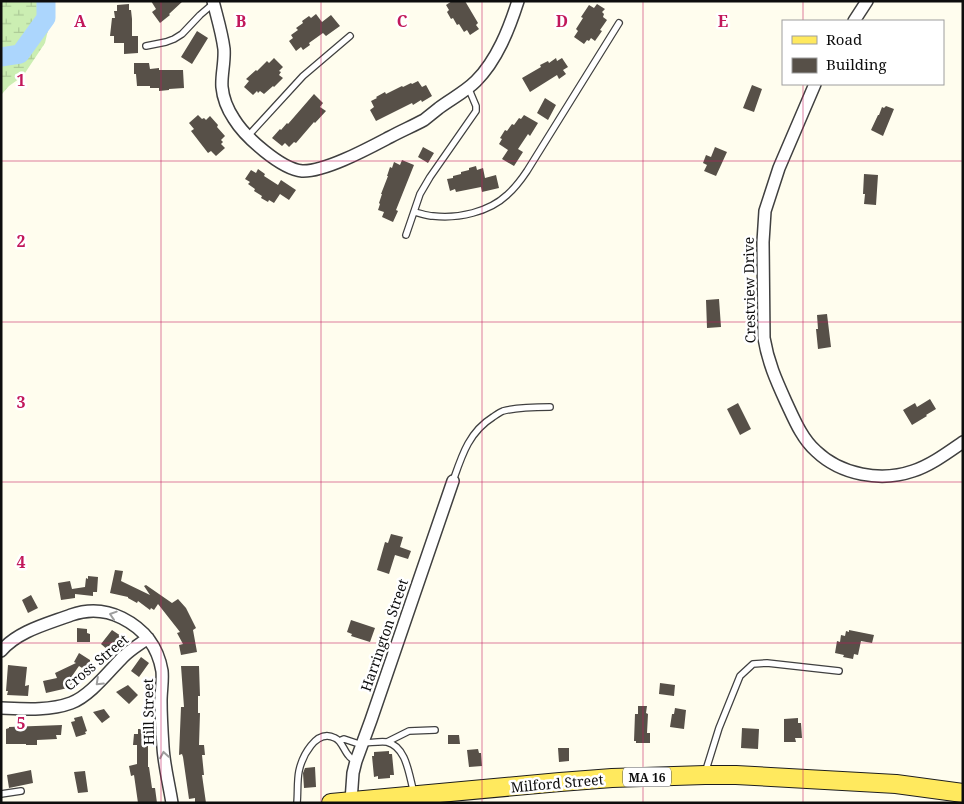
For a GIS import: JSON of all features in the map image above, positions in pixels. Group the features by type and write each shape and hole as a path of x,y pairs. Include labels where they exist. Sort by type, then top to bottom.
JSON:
{"main road":[{"name":"Milford Street","path":"331,803 612,778 705,775 896,784 963,793"}],"street":[{"path":"214,2 224,50 222,86 225,101 234,120 263,150 290,168 302,171 334,164 360,152 425,119 461,93 476,81 491,62 512,20 518,1"},
{"path":"855,20 867,1"},
{"name":"Crestview Drive","path":"815,85 779,168 765,211 763,242 764,338 770,368 791,414 815,451 829,462 859,474 886,476 913,471 963,442"},
{"name":"Harrington Street","path":"351,801 356,760 453,481"},
{"name":"Hill Street","path":"1,651 8,643 22,635 87,611 115,614 138,628 154,646 162,671 163,749 172,803"},
{"name":"Cross Street","path":"1,708 37,709 70,703 92,688 125,655 148,638"}],"lane":[{"path":"146,46 174,40 214,2"},
{"path":"414,212 432,216 460,216 494,206 506,196 527,171 619,23"},
{"path":"248,136 302,76 350,36"},
{"path":"406,235 420,194 476,111 476,106 468,87"},
{"path":"453,481 470,439 486,422 502,411 550,407"},
{"path":"705,775 719,728 740,676 753,664 767,663 839,672"},
{"path":"339,741 344,739 362,744 387,742 409,731 435,730"},
{"path":"297,803 298,773 301,763 316,740 324,736 335,738 350,757 356,760"},
{"path":"387,742 399,749 406,761 414,795"},
{"path":"1,794 21,791"}],"green space":[{"path":"1,1 51,1 51,17 45,43 23,76 9,86 1,95"}],"building":[{"path":"151,1 183,1 160,23 152,12 156,9"},
{"path":"452,1 465,1 478,23 476,25 479,29 470,35 467,30 464,32 459,24 457,25 453,18 451,19 446,5"},
{"path":"129,4 132,19 132,36 138,36 138,53 124,54 124,43 114,43 114,36 110,36 112,18 115,18 114,11 117,11 117,5"},
{"path":"597,4 605,9 602,12 604,14 603,17 607,20 595,41 591,38 584,44 574,37 578,31 576,29 589,5 594,8"},
{"path":"316,14 322,22 331,15 340,26 326,36 323,33 303,50 301,47 296,51 289,41 293,38 291,35 298,30 296,28 303,23 302,21"},
{"path":"197,31 208,38 192,64 181,57"},
{"path":"274,58 283,67 279,71 281,72 279,75 283,78 264,94 257,91 253,95 244,87 249,81 246,79 267,61 269,63"},
{"path":"556,58 557,61 562,58 568,67 563,70 566,74 559,79 557,75 530,92 522,78 541,67 540,65 548,61 549,63"},
{"path":"134,63 149,63 150,69 183,70 184,88 159,91 159,88 137,86"},
{"path":"418,81 422,87 426,85 432,96 422,102 421,100 413,105 412,103 376,121 370,110 374,107 371,101 385,92 386,94"},
{"path":"752,85 762,89 754,112 743,108"},
{"path":"314,94 323,103 320,107 326,111 296,143 294,142 289,147 285,143 282,146 272,138 280,129 288,124"},
{"path":"545,98 556,105 548,120 537,113"},
{"path":"886,106 894,109 883,136 871,130 882,107"},
{"path":"198,115 206,120 210,116 225,136 221,140 223,142 221,144 225,148 216,156 211,151 208,153 191,131 194,129 189,123"},
{"path":"524,115 538,123 530,136 528,134 518,149 523,152 514,166 502,159 508,150 499,144 502,139 500,138 505,130 507,131 512,124 514,125"},
{"path":"423,147 434,153 428,163 418,157"},
{"path":"715,147 727,152 716,176 704,171 707,165 703,163 706,155 711,157"},
{"path":"402,160 414,165 393,222 382,217 384,212 378,210 379,203 390,167 392,168 394,162 400,165"},
{"path":"476,166 477,170 483,168 485,178 496,175 499,188 482,192 481,187 456,192 455,189 450,191 447,179 453,178 453,176"},
{"path":"258,169 265,174 264,176 278,185 281,180 296,190 289,200 280,194 274,203 269,200 268,202 254,191 255,189 248,184 250,182 245,179 251,170 256,173"},
{"path":"864,174 878,175 876,205 864,204"},
{"path":"719,299 721,327 707,328 706,300"},
{"path":"827,314 831,347 818,349 817,315"},
{"path":"930,399 936,409 912,425 903,410 915,403 917,407"},
{"path":"738,403 751,429 740,435 727,409"},
{"path":"391,534 403,537 400,547 411,551 408,559 395,555 389,574 377,570 385,542 388,543"},
{"path":"115,570 123,571 121,581 150,595 144,586 146,585 172,603 178,599 186,608 196,628 193,630 197,652 181,655 179,645 183,644 177,633 180,632 158,604 154,610 151,608 150,610 138,601 137,603 128,597 110,593"},
{"path":"88,576 98,577 97,592 93,592 93,596 75,594 75,598 61,600 58,583 70,581 72,589 85,587"},
{"path":"31,595 38,608 28,613 22,600"},
{"path":"351,620 375,628 370,642 351,636 352,634 347,632"},
{"path":"77,628 87,629 87,633 90,634 90,642 77,642"},
{"path":"112,630 121,636 109,651 101,644"},
{"path":"849,630 874,635 872,643 861,641 858,655 854,654 853,659 835,653 837,641 840,642 841,635 845,636 846,631 849,632"},
{"path":"79,653 90,660 90,666 87,671 79,666 70,679 72,687 46,693 43,681 57,678 55,673 76,663 74,662"},
{"path":"141,657 149,663 139,677 131,671"},
{"path":"8,665 27,667 25,686 29,685 28,696 7,695"},
{"path":"181,666 199,666 199,745 204,745 205,755 202,755 204,775 202,775 206,803 195,803 195,798 189,799 183,757 182,754 179,755 181,707 184,707"},
{"path":"660,683 675,685 674,696 659,694"},
{"path":"128,685 138,695 129,704 116,692"},
{"path":"638,706 647,706 647,733 650,733 650,743 636,743 634,741 635,714 638,714"},
{"path":"675,708 686,710 684,729 670,727"},
{"path":"104,709 110,717 102,723 93,712"},
{"path":"82,716 87,731 85,732 86,734 76,737 71,722 75,721 74,718"},
{"path":"798,718 798,723 801,723 802,738 795,738 796,742 784,742 784,719"},
{"path":"62,725 61,735 56,735 57,739 37,740 37,745 6,744 6,729 9,727"},
{"path":"742,728 759,729 758,749 741,748"},
{"path":"138,729 148,729 148,767 152,788 155,788 157,803 138,803 134,775 131,776 129,766 137,764 137,745 133,745 134,734 138,734"},
{"path":"448,735 459,735 460,744 448,744"},
{"path":"558,748 569,748 569,761 559,762"},
{"path":"478,749 479,753 481,753 482,766 469,767 467,750"},
{"path":"389,751 389,754 392,754 394,775 390,775 390,778 378,779 378,776 374,777 372,756 374,756 374,752"},
{"path":"315,767 316,787 304,788 303,773 305,768"},
{"path":"31,770 33,783 9,788 7,775"},
{"path":"85,771 88,792 78,793 74,772"}],"waterway":[{"path":"1,57 20,54 46,18 46,1"}]}
